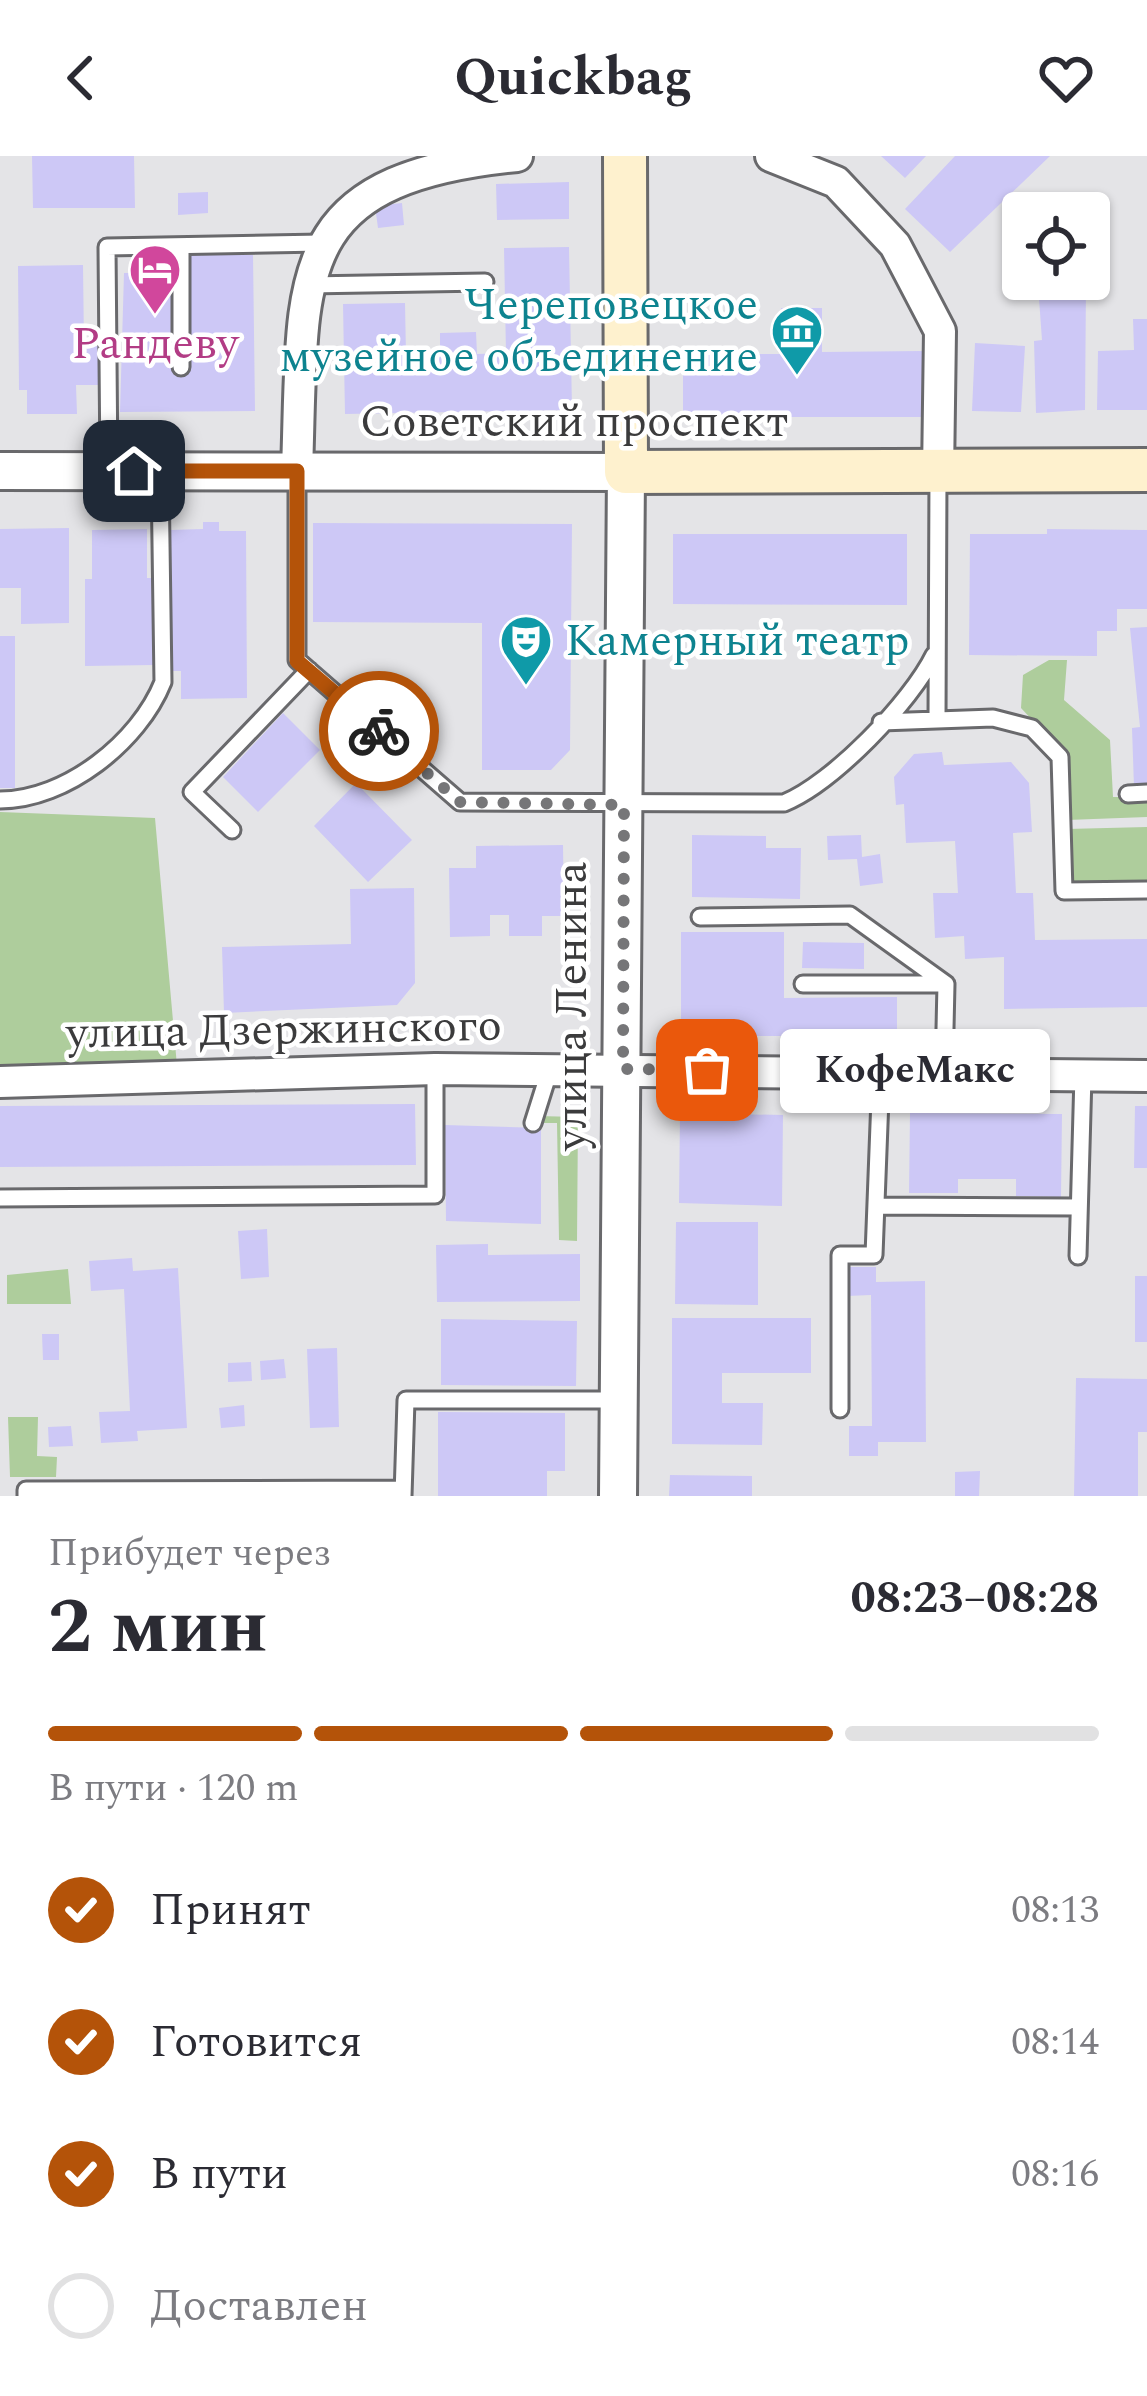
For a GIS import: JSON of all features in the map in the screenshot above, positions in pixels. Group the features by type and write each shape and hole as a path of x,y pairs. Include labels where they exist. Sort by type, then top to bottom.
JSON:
{"main road":[{"name":"улица Ленина","path":"625,156 626,472"},
{"name":"Советский проспект","path":"626,472 938,475 1147,470"}],"street":[{"path":"297,471 305,285 321,243 367,197 421,169 517,156"},
{"path":"771,156 836,182 895,244 940,331 938,475"},
{"name":"Советский проспект","path":"0,471 626,472"},
{"name":"улица Ленина","path":"618,1496 626,472"},
{"name":"улица Дзержинского","path":"0,1082 435,1069 1147,1076"}],"lane":[{"path":"109,471 107,247 321,243"},
{"path":"181,246 181,367"},
{"path":"305,285 485,282"},
{"path":"0,800 62,788 130,732 154,703 163,682 160,471"},
{"path":"297,471 297,661 460,802 784,803 811,792 921,682 934,655"},
{"path":"937,720 938,475"},
{"path":"232,830 192,792 309,670"},
{"path":"881,722 993,718 1032,728 1060,757 1064,891 1147,890"},
{"path":"1128,794 1147,793"},
{"path":"700,917 850,915 946,984"},
{"path":"802,984 946,984"},
{"path":"944,1073 946,984"},
{"path":"0,1198 435,1195 435,1069"},
{"path":"533,1123 550,1069"},
{"path":"840,1409 840,1255 874,1255 881,1072"},
{"path":"1078,1256 1083,1075"},
{"path":"877,1206 1079,1207"},
{"path":"840,1313 860,1313"},
{"path":"26,1496 26,1490 403,1492 406,1400 619,1400"}],"green space":[{"path":"1049,660 1067,660 1064,700 1110,740 1113,797 1147,797 1147,817 1067,820 1065,755 1021,708 1023,675"},
{"path":"0,812 155,818 177,1066 0,1067"},
{"path":"1147,827 1147,883 1069,886 1067,829"},
{"path":"537,1116 578,1117 577,1241 559,1240 557,1123 534,1123"},
{"path":"68,1269 71,1304 7,1304 7,1275"},
{"path":"8,1417 38,1417 37,1456 57,1457 56,1477 10,1477"}],"building":[{"path":"32,156 134,156 135,208 33,208"},
{"path":"881,156 926,156 905,178"},
{"path":"955,156 1050,156 1012,192 1002,192 1002,202 950,252 905,209"},
{"path":"569,182 569,219 497,220 496,184"},
{"path":"208,192 208,213 178,215 178,193"},
{"path":"402,203 404,225 378,228 375,206"},
{"path":"569,247 572,410 345,414 343,304 405,303 406,356 440,355 440,333 476,332 477,354 506,353 504,248"},
{"path":"188,255 253,255 255,411 120,412 124,273 171,272 175,374 189,374"},
{"path":"83,265 84,346 100,346 101,385 76,385 77,414 27,414 27,390 19,390 18,266"},
{"path":"1039,300 1086,300 1085,410 1036,413 1034,341 1042,340"},
{"path":"781,308 822,308 822,352 923,351 923,417 683,417 683,354 781,354"},
{"path":"1133,319 1147,319 1147,410 1097,410 1098,351 1134,350"},
{"path":"975,343 1025,346 1021,412 972,411"},
{"path":"203,522 219,522 219,531 246,531 247,698 181,699 181,671 170,671 169,530 203,529"},
{"name":"Камерный театр","path":"313,523 572,524 570,750 551,770 482,770 482,623 313,622"},
{"path":"69,528 69,623 21,624 21,588 0,588 0,529"},
{"path":"147,529 147,578 154,578 154,665 85,666 85,579 92,579 92,530"},
{"path":"1047,529 1147,530 1147,609 1117,609 1117,631 1097,631 1097,656 969,655 970,534 1047,534"},
{"path":"673,534 907,534 907,605 673,604"},
{"path":"1147,627 1147,787 1134,787 1132,728 1140,727 1130,628"},
{"path":"0,636 15,636 15,788 0,788"},
{"path":"283,713 320,750 258,812 223,777"},
{"path":"942,752 944,765 1011,762 1029,783 1032,832 1013,833 1016,893 1033,893 1035,940 1147,939 1147,1007 1004,1009 1004,957 965,959 964,936 935,938 933,893 958,893 955,841 906,843 904,804 896,805 894,777 914,754"},
{"path":"356,783 412,840 368,882 314,826"},
{"path":"692,835 766,836 766,848 801,848 800,899 692,897"},
{"path":"861,835 862,857 880,854 883,883 860,886 857,859 828,860 827,836"},
{"path":"563,845 564,916 542,916 542,936 509,936 509,915 490,915 490,936 450,937 449,868 476,868 476,846"},
{"path":"414,888 415,983 397,1005 224,1013 222,947 351,944 350,889"},
{"path":"681,932 784,932 784,998 897,997 897,1036 681,1036"},
{"path":"803,942 864,943 864,969 802,968"},
{"path":"415,1104 416,1165 0,1167 0,1106"},
{"path":"1135,1106 1147,1106 1147,1168 1134,1168"},
{"path":"680,1113 783,1115 782,1206 679,1203"},
{"path":"910,1113 1062,1114 1061,1197 1016,1196 1016,1179 958,1179 958,1193 909,1193"},
{"path":"445,1125 541,1128 541,1224 446,1221"},
{"path":"676,1222 758,1222 758,1305 675,1304"},
{"path":"267,1229 269,1277 241,1279 238,1231"},
{"path":"488,1244 488,1255 580,1254 580,1301 437,1302 436,1245"},
{"path":"132,1258 133,1271 178,1268 187,1428 137,1431 138,1441 101,1443 99,1412 130,1411 124,1289 91,1291 89,1261"},
{"path":"847,1267 876,1267 876,1282 925,1281 926,1442 878,1442 878,1456 849,1456 849,1426 872,1426 871,1295 847,1296"},
{"path":"1135,1276 1147,1276 1147,1342 1135,1342"},
{"path":"672,1318 811,1318 811,1373 722,1373 722,1403 763,1403 762,1445 672,1444"},
{"path":"441,1319 577,1321 576,1386 441,1385"},
{"path":"42,1334 59,1334 59,1360 43,1360"},
{"path":"337,1348 339,1427 310,1428 307,1349"},
{"path":"284,1359 286,1378 261,1380 260,1361"},
{"path":"251,1362 252,1381 228,1382 228,1363"},
{"path":"1076,1378 1147,1379 1147,1432 1138,1432 1138,1496 1074,1496"},
{"path":"244,1405 245,1426 221,1428 219,1408"},
{"path":"438,1412 565,1413 565,1471 547,1471 547,1496 438,1496"},
{"path":"71,1426 73,1446 49,1447 48,1427"},
{"path":"980,1471 979,1496 955,1496 955,1472"},
{"path":"670,1475 752,1476 752,1496 669,1496"}],"way so far":[{"path":"379,731 460,802 624,805 623,1069 707,1070"}],"place":[{"name":"Рандеву","path":"155,316"},
{"name":"Череповецкое музейное объединение","path":"797,377"},
{"name":"Камерный театр","path":"526,687"},
{"name":"КофеМакс","path":"707,1070"}],"route":[{"path":"134,471 297,471 297,661 379,731"}]}
